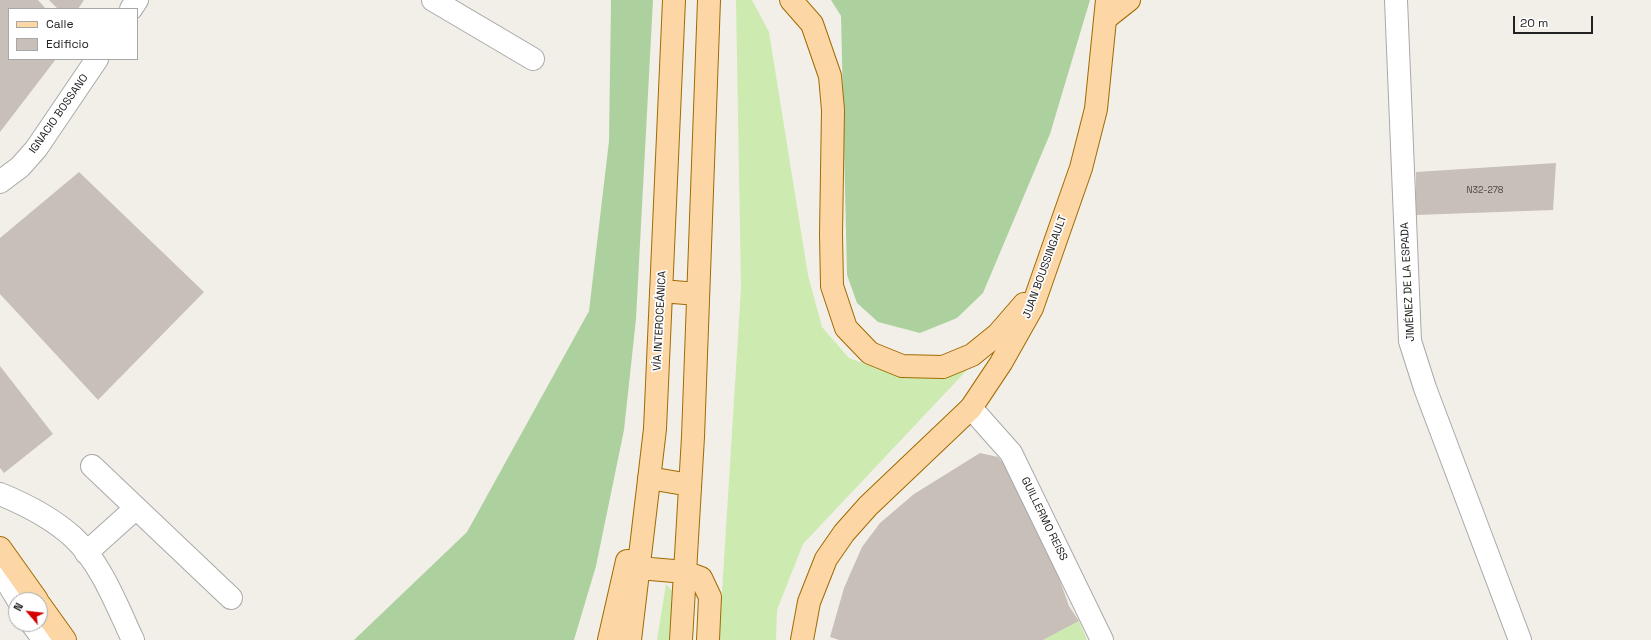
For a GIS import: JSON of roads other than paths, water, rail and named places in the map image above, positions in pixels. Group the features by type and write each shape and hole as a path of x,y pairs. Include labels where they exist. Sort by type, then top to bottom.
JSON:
{"main road":[{"name":"VÍA INTEROCEÁNICA","path":"630,640 655,429 674,0"},
{"path":"681,640 690,485 708,0"},
{"path":"791,0 812,24 830,76 833,110 831,234 832,286 846,328 870,353 902,366 943,367 972,355 998,334 1038,288"},
{"name":"JUAN BOUSSINGAULT","path":"802,640 809,602 826,559 844,533 868,506 970,408 1001,363 1032,308 1081,168 1096,109 1106,10 1129,0"},
{"path":"661,291 698,294"},
{"path":"609,640 655,429"},
{"path":"649,478 690,485"},
{"path":"0,548 31,592"},
{"path":"639,568 685,572 701,578 710,597 708,640"},
{"path":"48,616 65,640"}],"street":[{"path":"434,0 533,58"},
{"name":"JIMÉNEZ DE LA ESPADA","path":"1396,0 1410,341 1425,388 1520,640"},
{"name":"IGNACIO BOSSANO","path":"0,182 28,159 36,149 96,60"},
{"name":"GUILLERMO REISS","path":"970,408 1011,453 1102,640"},
{"path":"92,466 231,598"},
{"path":"0,494 22,503 52,520 74,538 106,582 133,640"},
{"path":"86,553 136,508"},
{"path":"0,570 13,592"},
{"path":"0,590 8,598"}]}
